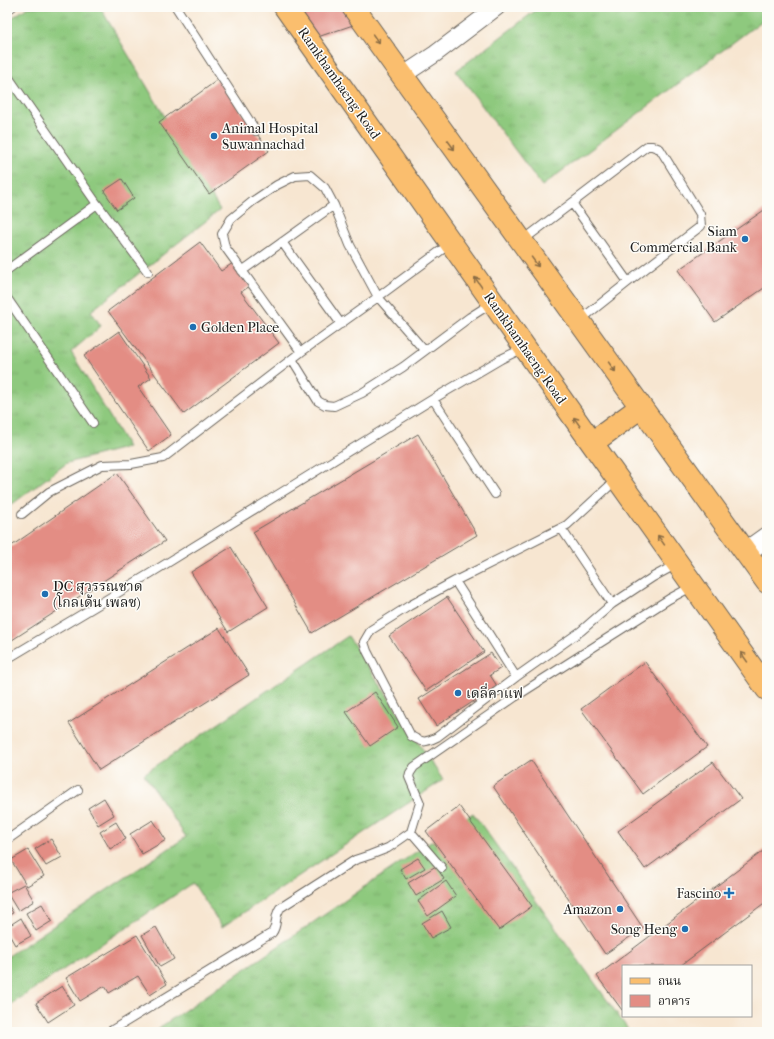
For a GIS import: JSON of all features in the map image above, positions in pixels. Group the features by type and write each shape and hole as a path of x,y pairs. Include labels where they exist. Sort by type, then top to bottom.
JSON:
{"main road":[{"name":"Ramkhamhaeng Road","path":"285,7 450,243 767,688"},
{"path":"353,7 767,582"},
{"path":"592,443 641,407"}],"street":[{"path":"402,76 435,54 497,7"},
{"path":"746,552 767,537"}],"lane":[{"path":"7,10 12,7"},
{"path":"176,7 256,131"},
{"path":"7,75 97,204 148,272"},
{"path":"521,241 647,146 660,149 700,214 701,226 579,322"},
{"path":"301,352 225,247 222,234 232,219 253,201 295,176 310,175 325,188 334,205 350,245 378,297 424,350"},
{"path":"572,203 628,282"},
{"path":"7,270 97,204"},
{"path":"242,271 334,205"},
{"path":"282,242 341,324"},
{"path":"22,514 49,492 102,465 131,464 163,458 301,352 450,243"},
{"path":"7,298 93,423"},
{"path":"292,359 318,401 325,405 334,406 362,393 402,367 492,302"},
{"path":"7,659 151,573 433,399 501,359 525,348"},
{"path":"433,399 495,494"},
{"path":"618,479 567,525 455,581 409,606 371,630 364,642 367,651 411,736 420,742 427,742 437,737 516,677 581,631 612,604 653,577 678,564"},
{"path":"561,528 612,604"},
{"path":"455,581 516,677"},
{"path":"109,1032 272,933 276,927 276,914 280,908 355,860 388,848 411,832 420,803 409,776 410,772 414,768 515,697 669,599 694,586"},
{"path":"7,840 78,790"},
{"path":"411,832 442,868"}],"green space":[{"path":"28,7 100,7 220,210 91,311 101,326 71,352 128,447 67,463 7,508 7,21"},
{"path":"540,7 767,7 767,17 542,186 456,71"},
{"path":"348,636 443,780 222,927 193,883 7,1007 7,957 186,837 144,774"},
{"path":"473,813 630,1032 153,1032"}],"building":[{"path":"279,7 344,7 356,24 303,42"},
{"name":"Animal Hospital Suwannachad","path":"219,79 269,151 209,194 159,122"},
{"path":"122,179 134,198 117,210 104,191"},
{"name":"Siam Commercial Bank","path":"767,208 767,286 715,322 678,270"},
{"name":"Golden Place","path":"200,242 221,271 233,263 250,286 241,292 279,343 184,414 108,311"},
{"path":"119,331 151,378 138,387 171,435 149,451 84,356"},
{"path":"418,434 477,535 312,633 253,532"},
{"name":"DC สุวรรณชาด (โกลเด้น เพลซ)","path":"117,473 165,541 9,642 7,639 7,549"},
{"path":"231,547 268,607 228,632 191,572"},
{"path":"447,597 484,652 426,691 389,636"},
{"path":"219,628 249,675 99,770 69,723"},
{"name":"เดลี่คาแฟ","path":"491,653 501,668 490,675 497,686 436,726 419,699"},
{"path":"645,662 707,747 643,794 581,709"},
{"path":"375,692 398,727 370,746 346,712"},
{"path":"531,760 643,928 605,954 493,786"},
{"path":"713,762 741,799 645,869 618,831"},
{"path":"104,798 114,815 98,825 88,808"},
{"path":"459,806 532,906 499,930 426,831"},
{"path":"153,820 166,840 142,854 130,834"},
{"path":"116,822 126,839 110,849 100,832"},
{"path":"51,839 62,857 46,866 35,849"},
{"path":"767,848 767,901 681,965 622,965 622,1010 597,976"},
{"path":"28,850 44,876 27,886 11,860"},
{"path":"418,858 425,868 406,879 400,869"},
{"path":"436,866 444,879 416,896 408,883"},
{"path":"446,881 456,896 428,916 418,901"},
{"path":"24,884 34,901 18,911 7,893"},
{"path":"7,902 13,913 7,916"},
{"path":"42,904 52,921 36,931 26,913"},
{"path":"442,911 451,927 431,938 422,923"},
{"path":"21,918 31,936 15,945 7,931 7,927"},
{"path":"156,927 174,959 160,967 142,935"},
{"path":"137,935 167,984 150,995 138,976 109,993 105,986 80,1001 66,978"},
{"path":"62,986 74,1005 48,1022 36,1003"}],"place":[{"name":"Animal Hospital Suwannachad","path":"214,136"},
{"name":"Siam Commercial Bank","path":"745,239"},
{"name":"Golden Place","path":"193,327"},
{"name":"DC สุวรรณชาด (โกลเด้น เพลซ)","path":"45,594"},
{"name":"เดลี่คาแฟ","path":"458,693"},
{"name":"Fascino","path":"729,893"},
{"name":"Amazon","path":"620,909"},
{"name":"Song Heng","path":"685,929"}]}
